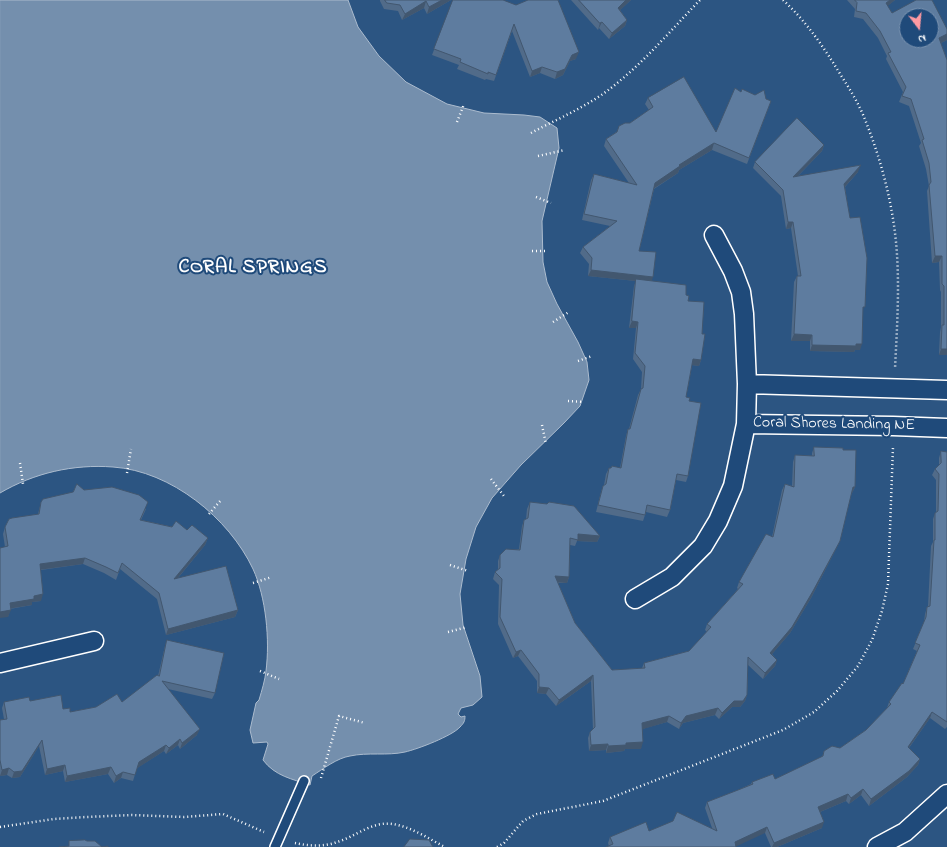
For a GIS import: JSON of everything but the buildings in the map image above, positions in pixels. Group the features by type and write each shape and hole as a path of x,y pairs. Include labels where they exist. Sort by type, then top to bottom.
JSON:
{"street":[{"name":"Coral Shores Landing NE","path":"714,235 733,271 741,292 744,314 747,384 746,424 947,428"},
{"path":"747,384 947,390"},
{"path":"635,599 672,577 703,546 718,521 733,486 746,424"},
{"path":"0,663 94,641"},
{"path":"878,847 905,832 947,794"}],"lane":[{"path":"277,843 304,781"}],"path":[{"path":"531,133 587,103 615,85 643,59 700,0"},
{"path":"783,0 811,31 823,47 851,91 866,121 883,174 892,210 896,243 898,290 895,373"},
{"path":"457,122 464,104"},
{"path":"538,156 565,150"},
{"path":"536,197 551,203"},
{"path":"532,251 548,251"},
{"path":"553,322 568,312"},
{"path":"578,361 592,356"},
{"path":"568,401 584,402"},
{"path":"542,425 546,444"},
{"path":"497,847 504,843 523,821 536,814 603,801 783,730 814,712 838,691 861,659 872,640 882,611 888,584 893,446"},
{"path":"127,473 131,449"},
{"path":"20,463 23,484"},
{"path":"491,479 504,496"},
{"path":"209,514 221,500"},
{"path":"450,565 468,571"},
{"path":"253,583 272,577"},
{"path":"448,632 467,627"},
{"path":"260,672 278,679"},
{"path":"320,783 339,716 365,723"},
{"path":"0,827 54,819 86,817 132,815 184,817 223,814 277,843 327,845 338,842 383,823 392,824 413,831 445,847"}],"water":[{"path":"0,0 348,0 358,27 379,56 406,82 447,104 484,113 540,117 557,128 559,148 542,221 543,262 547,282 587,362 589,380 580,406 521,465 492,498 476,527 466,559 460,594 463,625 480,676 482,697 473,705 461,708 458,714 461,717 465,716 465,719 456,731 426,745 405,752 391,754 364,754 345,757 330,764 312,776 310,785 290,779 278,773 263,760 268,744 267,742 253,743 250,730 256,703 259,700 264,681 267,659 266,619 261,592 253,569 242,550 229,532 213,515 196,500 156,477 135,470 113,467 83,467 54,471 26,480 0,493"}],"district":[{"name":"CORAL SPRINGS","path":"253,269"}]}
